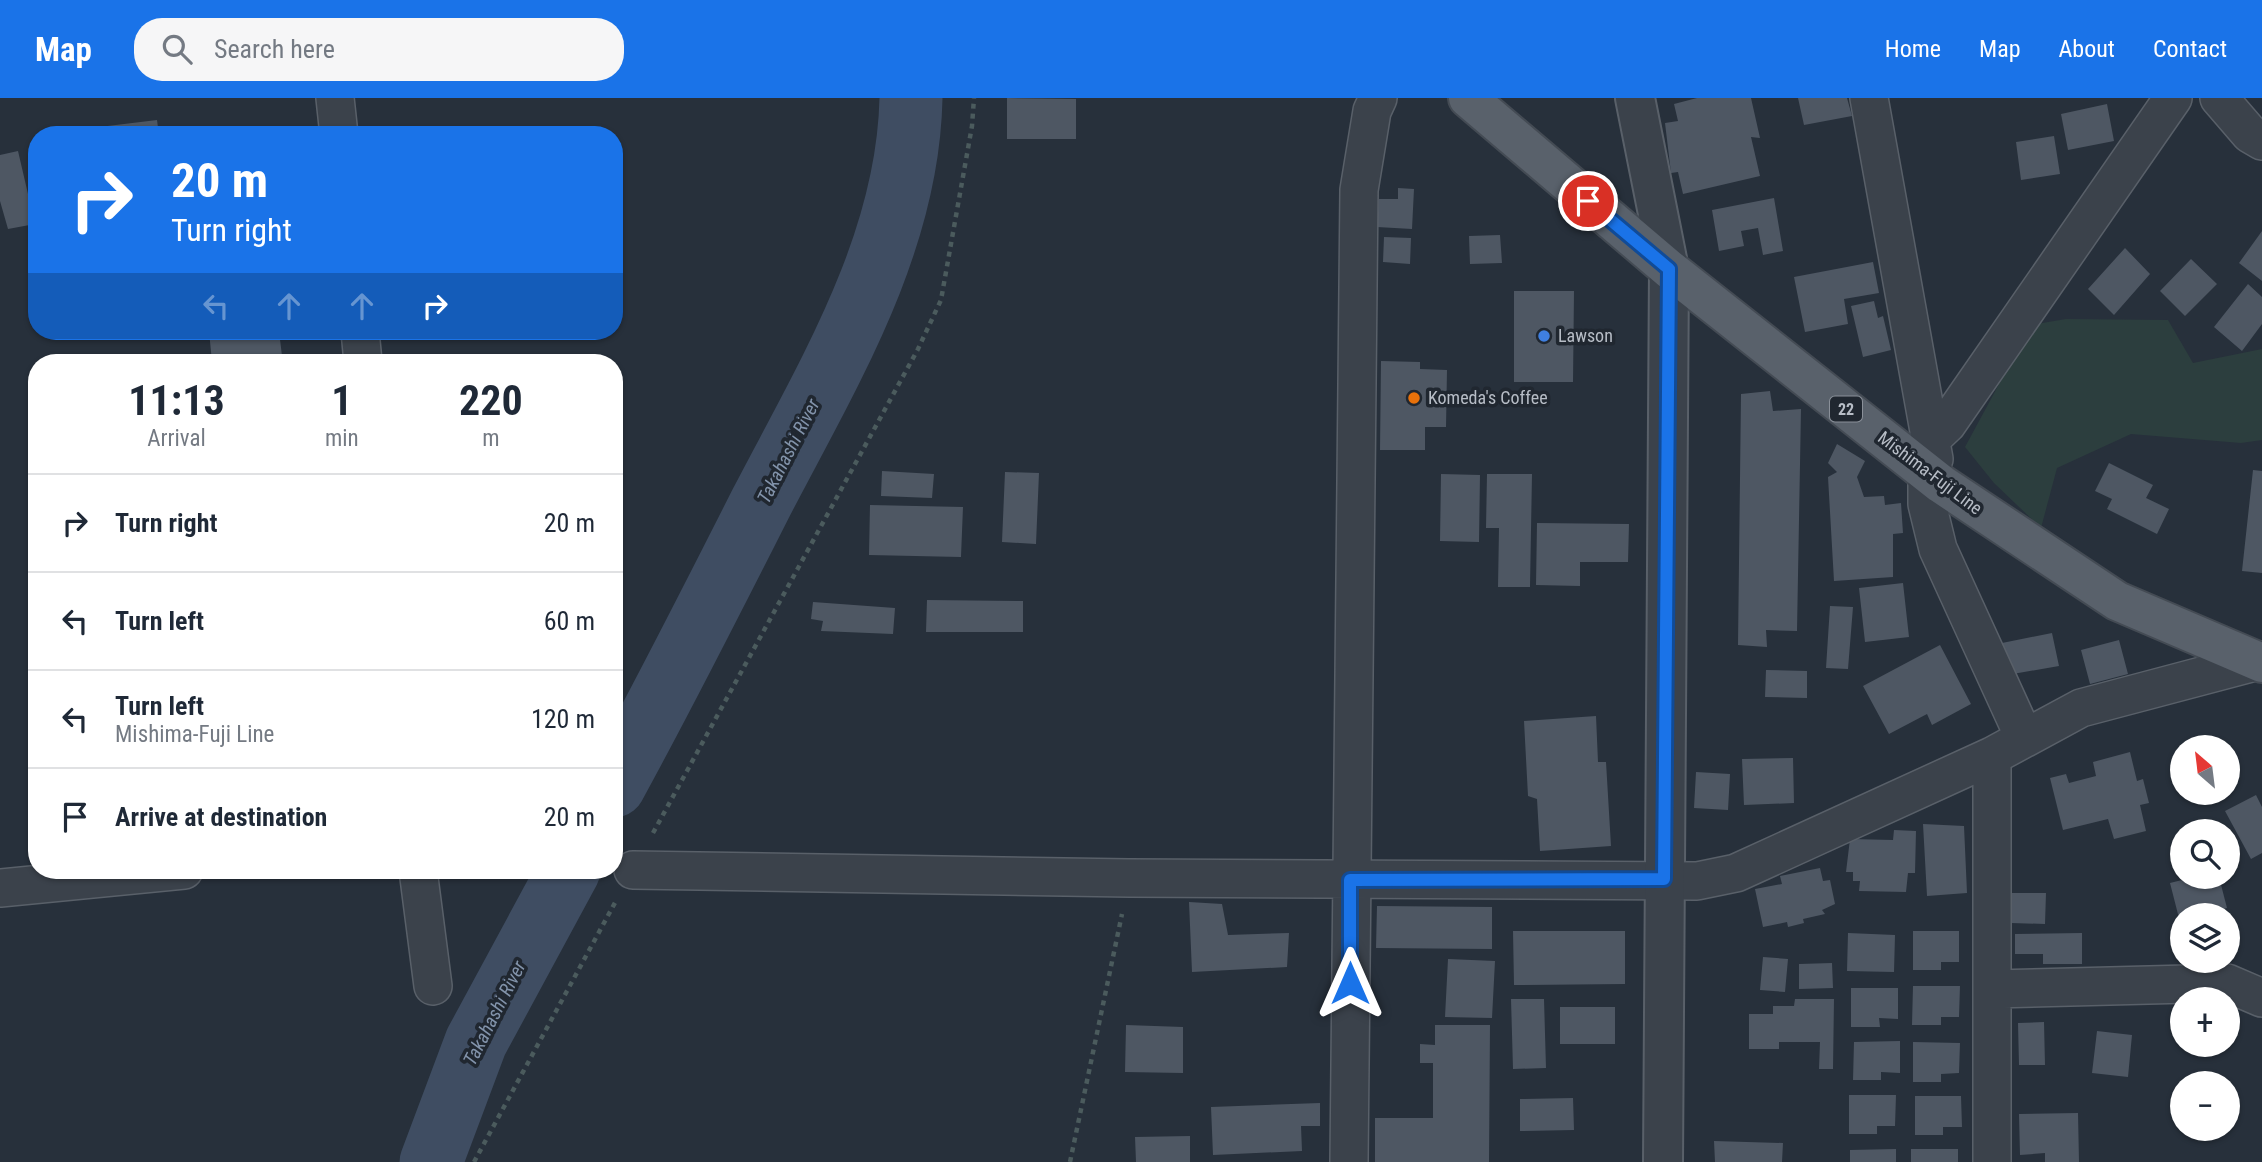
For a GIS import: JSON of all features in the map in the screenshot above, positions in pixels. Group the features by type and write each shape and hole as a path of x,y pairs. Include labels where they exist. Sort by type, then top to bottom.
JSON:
{"main road":[{"name":"Mishima-Fuji Line","path":"1468,98 1669,269 2117,601 2260,661"}],"street":[{"path":"335,98 338,126"},
{"path":"1349,1162 1359,190 1372,111 1378,98"},
{"path":"1635,98 1669,269 1663,1162"},
{"path":"1869,98 1932,466"},
{"path":"2024,737 1938,549 1927,504 1932,466 1947,424 2173,98"},
{"path":"2219,98 2250,134 2262,141"},
{"path":"633,870 1129,878 1697,881 1736,873 1992,756 2081,708 2260,661"},
{"path":"1992,756 1992,1162"},
{"path":"0,888 92,879"},
{"path":"419,879 433,986"},
{"path":"1993,989 2227,983 2262,998"}],"path":[{"path":"474,1162 918,349 941,300 972,126 974,98"},
{"path":"1070,1162 1129,878"}],"shaded area":[{"path":"2066,319 2168,320 2193,363 2262,349 2262,440 2241,443 2131,434 2057,468 2041,528 1994,483 1965,447 2031,325"}],"building":[{"path":"1007,98 1076,99 1076,139 1007,139"},
{"path":"1697,98 1751,98 1760,138 1751,137 1760,176 1683,194 1678,172 1671,173 1665,123 1678,121 1674,104"},
{"path":"1798,98 1847,98 1852,116 1804,125"},
{"path":"2107,104 2114,141 2068,150 2061,114"},
{"path":"157,120 158,126 108,126"},
{"path":"2054,136 2060,174 2021,180 2016,142"},
{"path":"18,151 28,194 28,225 8,229 0,201 0,155"},
{"path":"1398,188 1414,189 1412,229 1377,227 1379,199 1398,199"},
{"path":"1774,198 1783,251 1763,255 1758,228 1741,231 1744,246 1719,251 1712,210"},
{"path":"2262,231 2262,281 2239,263"},
{"path":"1500,235 1502,263 1470,264 1469,236"},
{"path":"1384,237 1411,238 1410,264 1383,262"},
{"path":"2125,248 2150,274 2114,315 2088,289"},
{"path":"2191,259 2217,284 2185,316 2160,291"},
{"path":"1873,262 1879,293 1844,299 1848,324 1805,332 1794,277"},
{"path":"2248,284 2262,297 2262,324 2242,351 2214,327"},
{"name":"Lawson","path":"1514,291 1574,291 1573,382 1514,382"},
{"path":"1874,301 1878,318 1883,316 1891,350 1863,357 1851,306"},
{"path":"210,340 280,340 282,354 211,354"},
{"name":"Komeda's Coffee","path":"1381,361 1420,362 1420,369 1447,370 1446,427 1425,427 1425,450 1380,450"},
{"path":"1770,391 1773,411 1801,409 1797,631 1766,630 1767,647 1738,645 1741,394"},
{"path":"1837,444 1865,461 1857,477 1864,497 1884,496 1885,505 1901,503 1903,533 1893,534 1893,577 1834,581 1828,477 1837,472 1828,463"},
{"path":"2109,463 2153,485 2146,498 2169,509 2157,534 2107,509 2112,499 2095,491"},
{"path":"2253,470 2262,471 2262,573 2242,571"},
{"path":"882,471 934,474 932,498 881,496"},
{"path":"1005,472 1039,473 1036,544 1002,542"},
{"path":"1441,474 1480,475 1479,542 1440,541"},
{"path":"1487,474 1532,474 1530,587 1498,587 1499,528 1486,528"},
{"path":"870,505 963,507 961,557 869,555"},
{"path":"1537,523 1629,524 1628,562 1580,562 1580,586 1536,585"},
{"path":"1903,583 1909,637 1865,642 1859,588"},
{"path":"927,600 1023,601 1023,632 926,632"},
{"path":"813,602 895,608 893,634 821,631 823,621 811,619"},
{"path":"1830,606 1853,607 1848,669 1826,668"},
{"path":"2052,633 2059,666 2007,675 2002,643"},
{"path":"2119,640 2128,674 2090,684 2081,650"},
{"path":"1940,645 1971,704 1932,725 1927,714 1889,734 1863,686"},
{"path":"1766,670 1807,671 1807,698 1765,697"},
{"path":"1596,716 1598,762 1606,762 1611,846 1540,851 1537,799 1528,796 1524,721"},
{"path":"2130,752 2137,781 2143,779 2149,803 2140,805 2146,831 2114,839 2108,819 2063,830 2050,778 2066,774 2069,783 2096,776 2093,762"},
{"path":"1793,758 1794,803 1744,805 1742,759"},
{"path":"1696,772 1730,774 1728,810 1694,808"},
{"path":"2256,795 2262,807 2262,853 2251,859 2240,839 2240,819 2229,819 2225,811"},
{"path":"1923,824 1964,826 1967,893 1927,896"},
{"path":"1894,830 1916,831 1915,873 1908,873 1906,892 1859,891 1860,881 1853,881 1853,872 1846,872 1850,839 1893,840"},
{"path":"1820,868 1823,881 1830,880 1835,904 1822,910 1825,914 1803,919 1804,923 1788,927 1787,922 1763,927 1755,889 1782,884 1780,876"},
{"path":"2172,889 2222,889 2226,903 2175,903"},
{"path":"2011,893 2046,893 2045,924 2011,923"},
{"path":"1189,902 1222,904 1228,935 1289,933 1287,967 1192,972"},
{"path":"1377,906 1492,907 1492,949 1376,948"},
{"path":"1513,931 1625,931 1625,984 1514,985"},
{"path":"1913,931 1959,931 1959,962 1941,962 1941,970 1913,970"},
{"path":"1848,933 1895,935 1894,972 1847,971"},
{"path":"2082,933 2082,964 2043,964 2043,954 2015,954 2015,934"},
{"path":"1763,957 1788,959 1785,992 1760,990"},
{"path":"1448,959 1495,961 1492,1018 1445,1017"},
{"path":"1832,963 1833,988 1799,989 1799,964"},
{"path":"1913,986 1960,986 1959,1017 1941,1017 1941,1025 1912,1025"},
{"path":"1851,988 1898,988 1898,1019 1879,1018 1880,1027 1851,1027"},
{"path":"1511,999 1544,999 1546,1068 1513,1069"},
{"path":"1795,999 1834,999 1833,1069 1819,1069 1820,1042 1779,1042 1779,1049 1749,1049 1749,1014 1773,1014 1773,1006 1794,1006"},
{"path":"1560,1007 1615,1007 1615,1044 1560,1044"},
{"path":"2044,1022 2045,1065 2019,1065 2018,1023"},
{"path":"1126,1025 1183,1027 1183,1073 1125,1072"},
{"path":"1435,1025 1490,1025 1489,1162 1375,1162 1375,1118 1433,1118 1433,1063 1420,1063 1420,1044 1435,1045"},
{"path":"2097,1031 2132,1035 2128,1077 2092,1073"},
{"path":"1900,1041 1900,1073 1881,1072 1881,1080 1853,1080 1854,1042"},
{"path":"1913,1042 1960,1043 1959,1073 1941,1074 1941,1082 1913,1082"},
{"path":"1849,1095 1896,1095 1895,1126 1877,1126 1877,1134 1849,1134"},
{"path":"1915,1096 1961,1096 1962,1127 1943,1127 1943,1135 1915,1135"},
{"path":"1573,1098 1574,1130 1520,1131 1520,1099"},
{"path":"1320,1103 1320,1126 1301,1126 1302,1151 1213,1155 1211,1107"},
{"path":"2078,1113 2079,1162 2045,1162 2045,1153 2020,1155 2019,1114"},
{"path":"1190,1136 1190,1162 1136,1162 1135,1137"},
{"path":"1714,1141 1783,1143 1782,1162 1715,1162"},
{"path":"1896,1149 1896,1162 1850,1162 1850,1150"},
{"path":"1911,1149 1958,1149 1958,1162 1911,1162"}],"waterway":[{"name":"Takahashi River","path":"623,769 812,407 860,308 896,205 906,152 911,98"},
{"name":"Takahashi River","path":"431,1162 476,1042 564,879"}],"place":[{"name":"Lawson","path":"1544,336"},
{"name":"Komeda's Coffee","path":"1414,398"}],"route":[{"path":"1350,983 1350,880 1664,879 1669,269 1588,201"}]}
